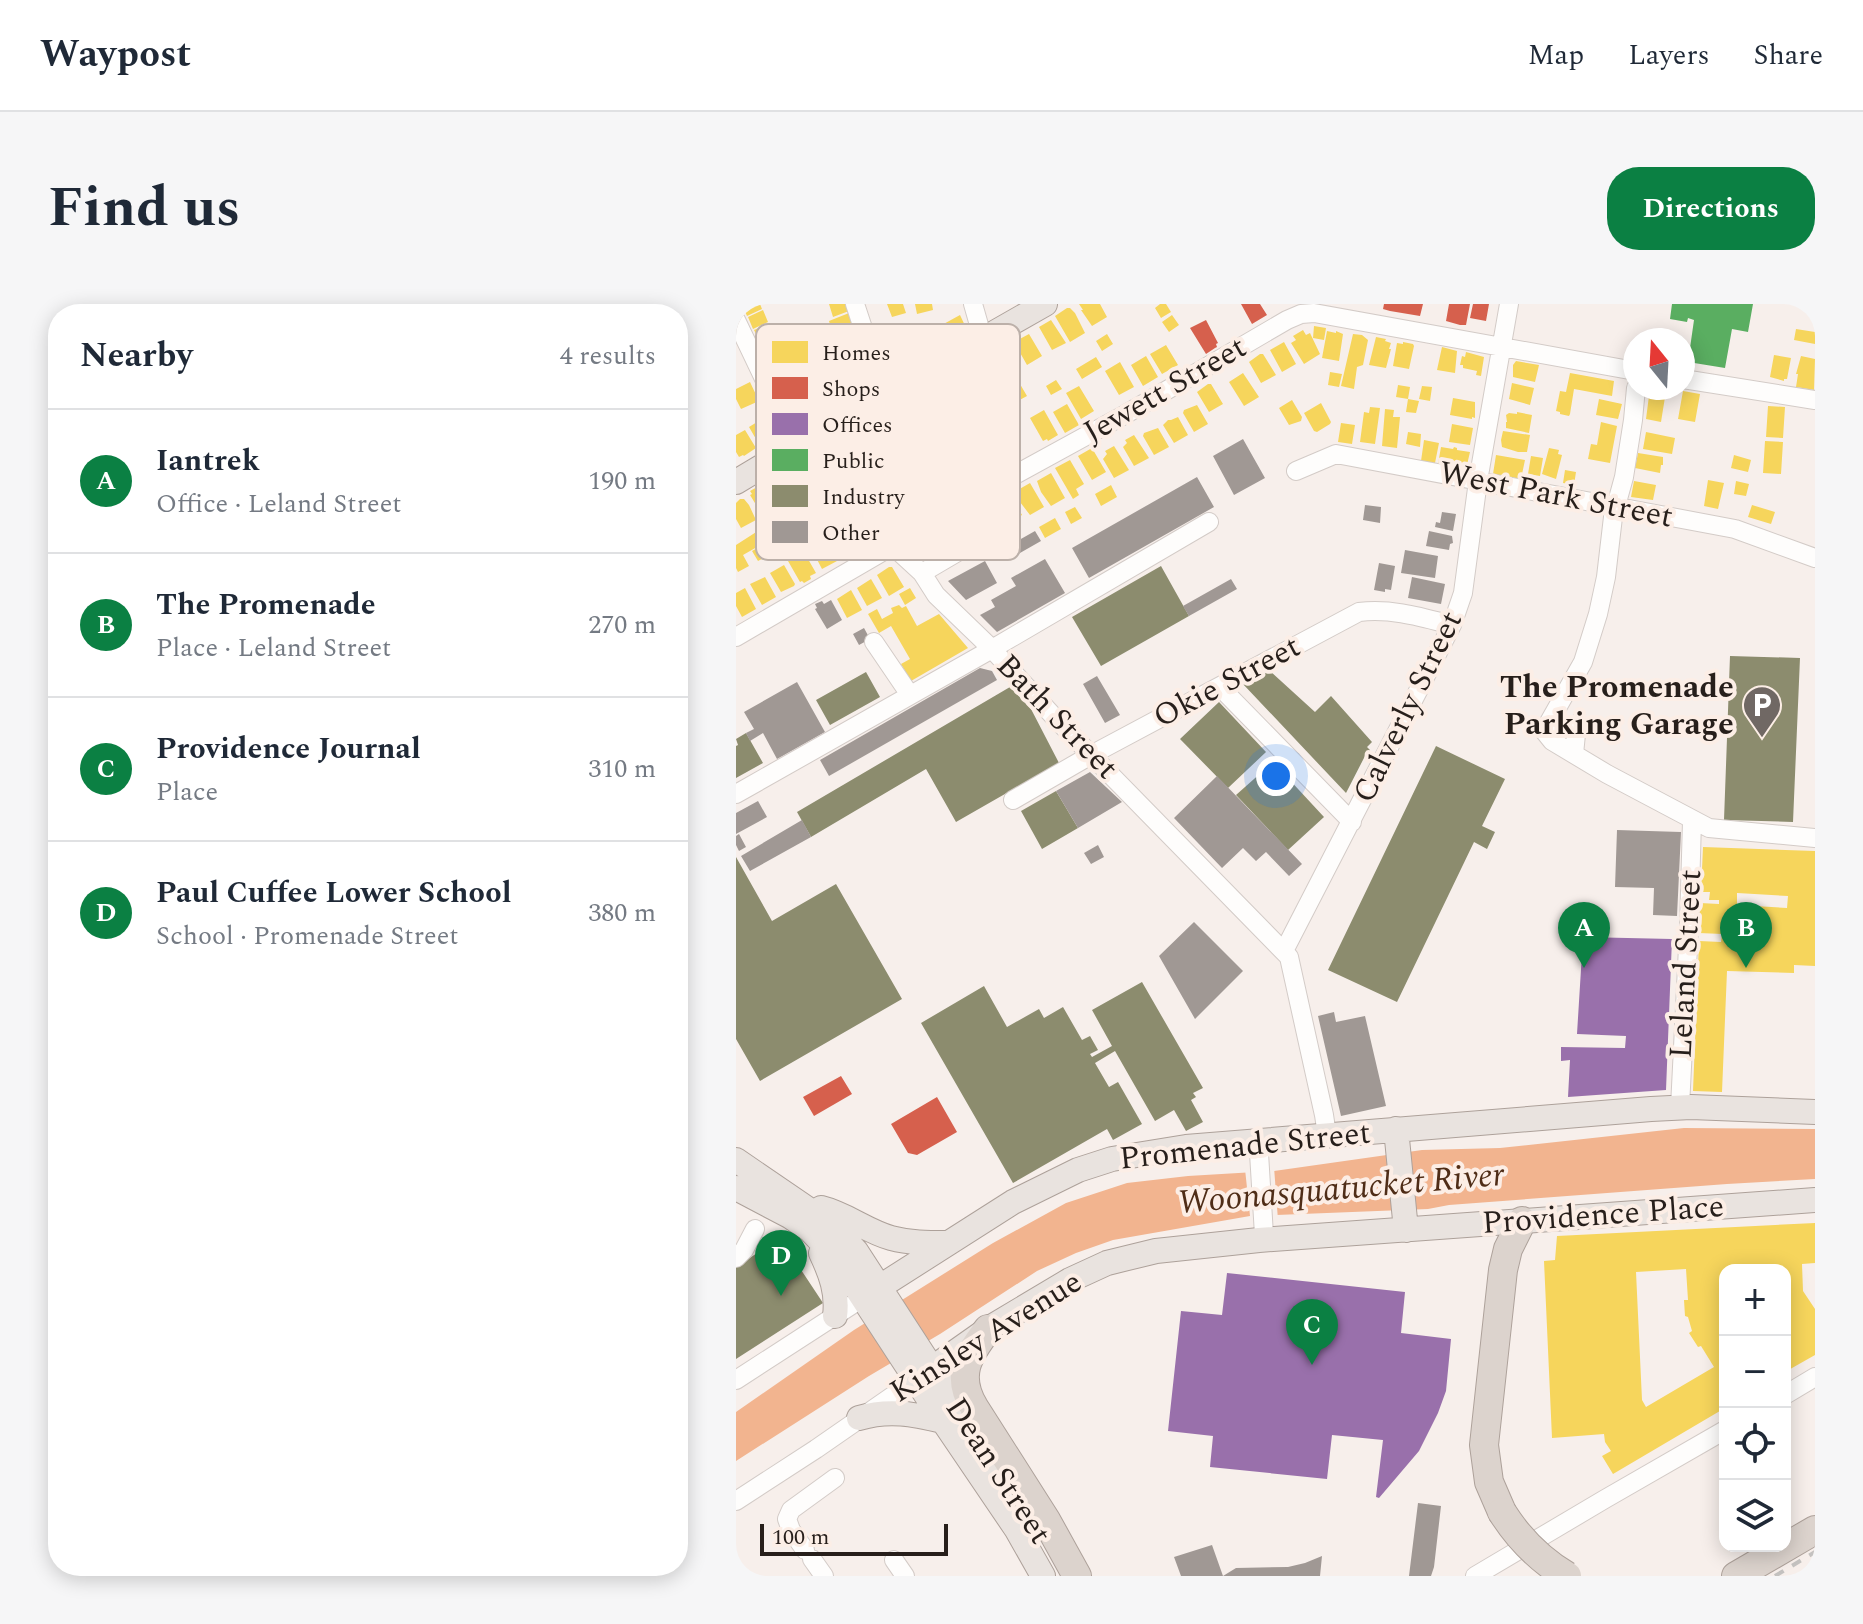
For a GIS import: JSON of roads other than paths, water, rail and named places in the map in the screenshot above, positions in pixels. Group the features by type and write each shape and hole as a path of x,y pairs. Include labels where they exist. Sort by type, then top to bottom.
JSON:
{"highway":[{"path":"1522,1221 1508,1249 1503,1270 1485,1432 1486,1470 1502,1512 1525,1543 1567,1576"},
{"path":"988,1329 968,1359 965,1379 968,1394 1077,1576"},
{"path":"1736,1576 1815,1530"}],"main road":[{"path":"1010,324 1045,304"},
{"path":"736,482 756,470"},
{"name":"Promenade Street","path":"874,1297 947,1243 1029,1192 1112,1159 1186,1147 1327,1135 1397,1139 1680,1107 1815,1112"},
{"path":"1397,1139 1405,1223"},
{"path":"743,1178 800,1203 835,1212 888,1237 914,1243 947,1243"},
{"path":"743,1178 780,1210 810,1230 874,1297"},
{"name":"Providence Place","path":"1405,1223 1522,1221 1815,1200"},
{"path":"800,1203 834,1227 856,1251 874,1297"},
{"name":"Kinsley Avenue","path":"920,1367 1070,1280 1107,1263 1180,1248 1405,1223"},
{"path":"810,1230 832,1279 835,1316"},
{"name":"Dean Street","path":"874,1297 920,1367 972,1430 1004,1476 1062,1576"},
{"name":"Dean Street","path":"920,1367 943,1421 1017,1530 1043,1576"},
{"path":"859,1418 877,1413 894,1413 943,1421"}],"street":[{"path":"855,304 862,324"},
{"path":"973,304 979,324"},
{"name":"Calverly Street","path":"1284,951 1452,625 1463,593 1478,481 1509,304"},
{"name":"Jewett Street","path":"1020,472 1301,314 1314,313 1623,369"},
{"name":"Bath Street","path":"736,320 756,362"},
{"path":"1695,381 1815,400"},
{"path":"1635,400 1598,614 1583,662 1544,731 1552,741 1574,754 1709,828 1815,838"},
{"name":"West Park Street","path":"1296,471 1336,454 1735,529 1815,558"},
{"path":"736,794 1209,522"},
{"name":"Jewett Street","path":"736,637 869,560"},
{"name":"Bath Street","path":"908,560 922,573 936,595 1289,957 1327,1135"},
{"path":"922,573 944,560"},
{"name":"Okie Street","path":"1013,800 1359,612 1378,609 1393,611 1452,625"},
{"path":"874,642 910,695"},
{"path":"1220,687 1352,822"},
{"path":"1574,754 1577,724"},
{"name":"Leland Street","path":"1680,1107 1692,821"},
{"path":"1259,1158 1264,1229"},
{"path":"736,1258 755,1229"},
{"name":"Promenade Street","path":"736,1380 835,1316 874,1297"},
{"name":"Kinsley Avenue","path":"736,1501 859,1418 920,1367"},
{"path":"1791,1391 1815,1377"},
{"path":"1475,1576 1719,1433"},
{"path":"824,1576 791,1530 787,1519 791,1510 835,1478"}],"water":[{"name":"Woonasquatucket River","path":"1684,1128 1815,1129 1815,1179 1428,1209 1250,1216 1113,1240 1037,1271 736,1461 736,1412 854,1330 993,1243 1066,1203 1127,1183 1274,1171 1422,1150 1500,1148"}],"railway":[{"path":"1775,1576 1815,1552"},
{"path":"1807,1576 1815,1571"}],"place":[{"name":"The Promenade Parking Garage","path":"1762,739"},
{"name":"Iantrek","path":"1584,968"},
{"name":"The Promenade","path":"1746,968"},
{"name":"Paul Cuffee Lower School","path":"781,1296"},
{"name":"Providence Journal","path":"1312,1365"}]}
